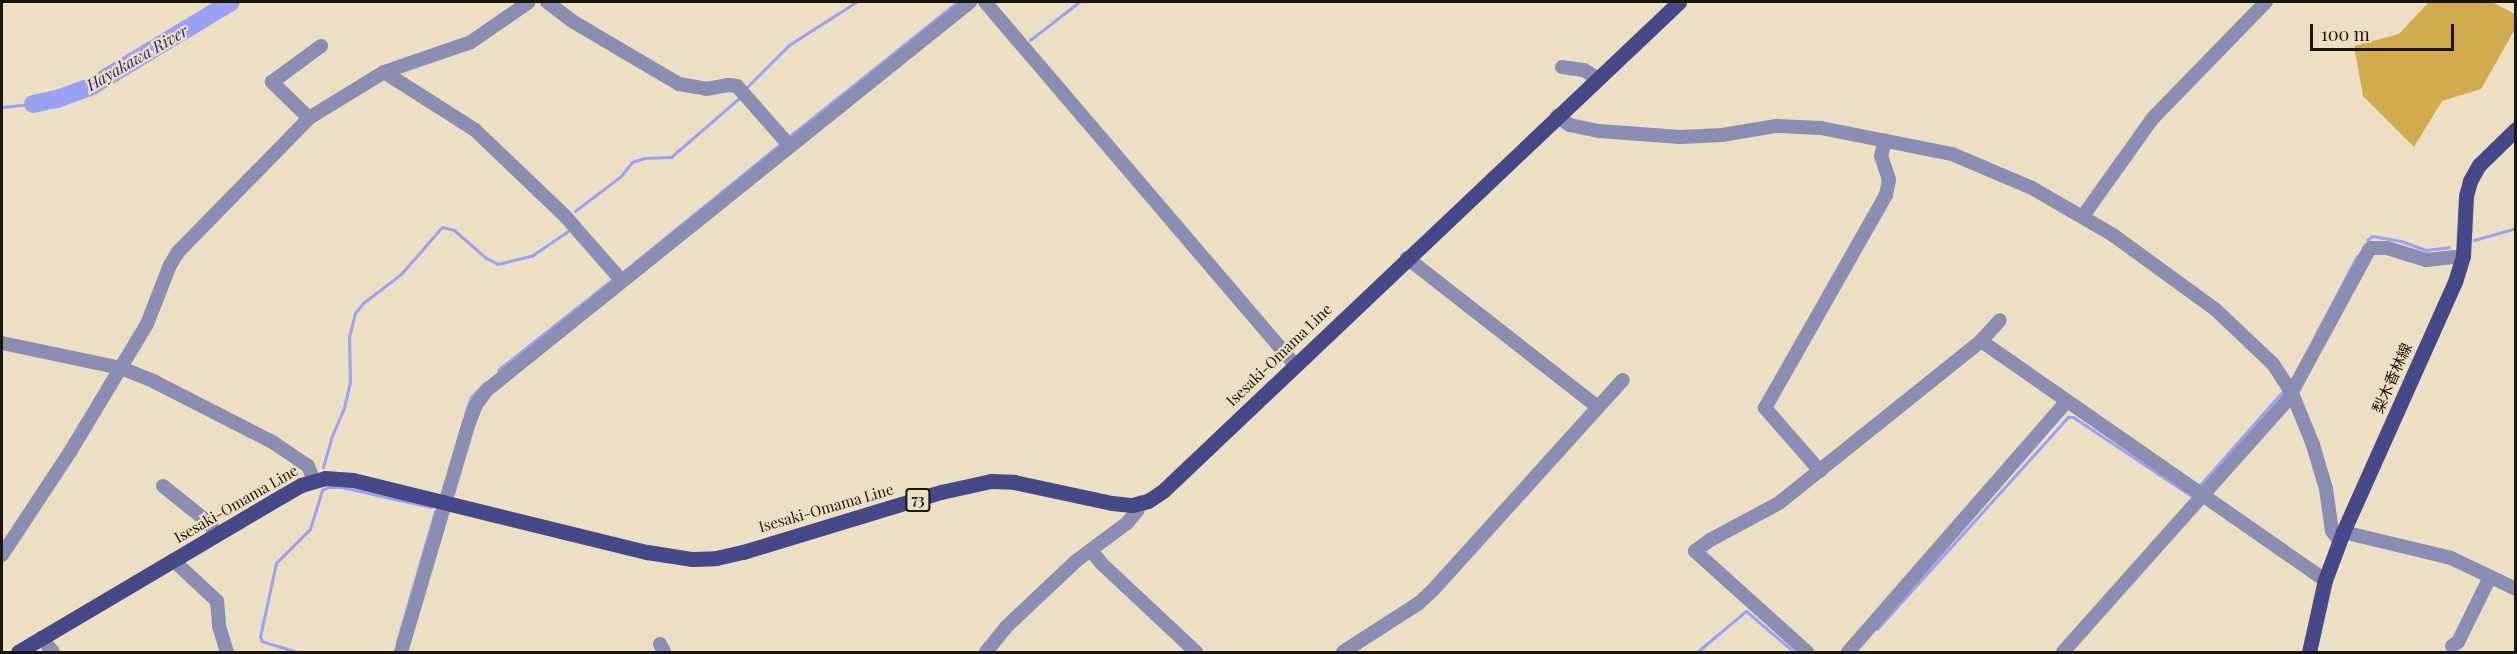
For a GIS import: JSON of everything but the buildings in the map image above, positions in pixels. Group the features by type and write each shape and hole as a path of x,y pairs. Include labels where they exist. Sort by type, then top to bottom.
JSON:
{"main road":[{"name":"Isesaki-Omama Line","path":"18,652 282,496 314,480 343,478 647,552 692,559 716,558 743,552 941,492 991,481 1023,484 1112,503 1140,503 1163,491 1679,2"},
{"name":"梨木香林線","path":"2309,652 2325,580 2341,537 2448,299 2463,256 2466,196 2470,181 2479,165 2516,129"}],"street":[{"path":"547,2 572,21 678,84 706,89 737,86 789,146"},
{"path":"401,652 469,423 480,398 497,381 969,2"},
{"path":"985,2 1295,364"},
{"path":"2083,216 2153,118 2266,2"},
{"path":"2,555 70,452 121,368 153,312 174,257 309,118 384,72 471,42 523,4"},
{"path":"309,118 272,82 321,46"},
{"path":"1562,67 1584,70 1597,78"},
{"path":"384,72 476,130 565,216 622,281"},
{"path":"1557,116 1563,122 1576,127 1622,134 1699,137 1789,126 1821,128 1960,156 2018,181 2083,216 2215,309 2273,364 2292,393 2313,445 2326,489 2332,531 2341,537 2451,558 2515,586"},
{"path":"1820,471 1765,408 1886,195 1889,180 1881,156 1885,140"},
{"path":"2063,652 2292,393 2372,248 2387,248 2426,260 2463,256"},
{"path":"1407,258 1598,407"},
{"path":"1807,652 1695,551 1710,540 1779,503 1981,341 2001,320"},
{"path":"1981,341 2325,580"},
{"path":"2,343 121,368 258,433 308,466 314,480"},
{"path":"1343,652 1419,603 1433,590 1623,380"},
{"path":"1848,652 2067,401"},
{"path":"163,486 208,522 217,535"},
{"path":"986,652 1006,627 1076,561 1127,523 1137,511 1140,503"},
{"path":"1091,550 1102,564 1196,652"},
{"path":"173,560 217,601 219,626 226,652"},
{"path":"2452,646 2458,642 2490,577"},
{"path":"40,638 53,652"}],"shaded area":[{"path":"2429,2 2492,2 2515,14 2515,29 2481,89 2442,101 2414,147 2363,96 2354,46 2399,34"}],"waterway":[{"name":"Hayakawa River","path":"33,104 57,99 92,86 231,2"},
{"path":"748,86 789,45 856,2"},
{"path":"791,135 957,2"},
{"path":"1030,40 1079,2"},
{"path":"575,211 621,176 632,162 644,158 671,157 739,98"},
{"name":"Hayakawa River","path":"2,107 33,104"},
{"path":"624,271 780,144"},
{"path":"323,467 332,436 344,408 350,383 349,337 355,313 363,303 401,274 442,227 454,230 486,258 498,264 533,255 568,231"},
{"path":"2474,240 2516,228"},
{"path":"2367,240 2372,236 2401,241 2426,250 2449,247"},
{"path":"2316,334 2357,256"},
{"path":"498,370 613,279"},
{"path":"465,414 471,397 486,382"},
{"path":"2200,485 2282,392"},
{"path":"1877,629 2068,417 2073,417 2190,495"},
{"path":"297,652 262,641 260,637 276,563 310,529 322,490 328,487 341,487 431,507"},
{"path":"397,642 435,511"},
{"path":"1697,652 1746,611 1794,652"}]}
